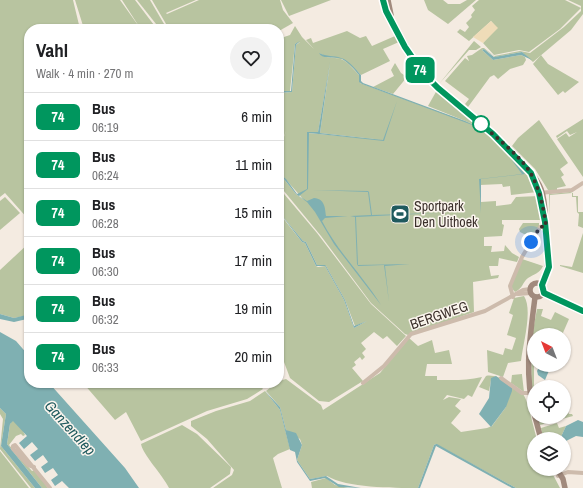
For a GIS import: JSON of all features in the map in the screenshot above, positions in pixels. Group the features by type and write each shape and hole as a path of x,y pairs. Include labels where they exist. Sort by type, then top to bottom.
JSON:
{"main road":[{"path":"384,0 386,11 392,19 405,47 429,80 493,134 531,173 541,193 546,226 548,260 540,284 544,293 533,294"},
{"path":"388,0 392,19"},
{"path":"528,380 527,358 533,317 532,285 540,284"},
{"path":"560,476 565,486"}],"street":[{"path":"541,193 572,190 583,183"},
{"path":"513,296 510,286 522,257 540,227 546,226"},
{"name":"BERGWEG","path":"363,382 384,366 411,334 485,311 525,290 533,294"},
{"path":"544,293 583,311"},
{"path":"501,378 522,393 527,393"},
{"path":"34,467 28,466 13,446 16,445 34,467 50,488"},
{"path":"571,472 583,474"}],"green space":[{"path":"0,0 73,0 79,24 24,24 24,214 5,193 0,197"},
{"path":"75,0 120,0 137,24 82,24"},
{"path":"122,0 135,0 153,24 137,24"},
{"path":"137,0 150,0 164,24 156,24"},
{"path":"152,0 196,0 166,13 167,14 199,0 280,0 283,10 293,23 284,28 284,24 166,24"},
{"path":"281,0 331,0 289,16"},
{"path":"424,0 443,0 448,4 460,4 467,0 476,0 448,24 428,10"},
{"path":"479,0 565,0 581,8 560,29 529,52 519,50 494,55 483,43 497,28 491,21 469,41 457,32 460,29 465,32 469,27 466,23 472,17 471,15 475,10 472,6"},
{"path":"568,0 583,0 583,14 571,30 533,62 522,52 495,57 484,49 482,50 493,60 521,55 525,57 526,60 523,65 510,69 498,79 494,75 490,77 468,107 465,104 469,99 445,81 465,58 469,61 467,56 472,55 482,48 484,48 494,56 520,51 530,53 564,27 581,11 581,6"},
{"name":"Sportpark Den Uithoek","path":"295,26 302,37 314,49 306,40 311,38 313,43 347,31 360,38 366,36 372,46 395,36 399,42 383,49 390,61 361,75 343,59 340,59 344,60 359,75 360,83 475,125 428,106 437,90 493,136 520,164 530,178 537,192 511,195 510,186 503,187 502,184 480,185 481,202 496,201 496,206 511,204 516,197 539,196 541,220 502,220 502,224 504,225 502,236 484,237 484,246 492,246 491,252 504,251 505,245 512,253 519,257 517,262 499,258 498,266 489,266 491,276 499,275 498,278 473,282 474,312 408,335 405,334 371,303 321,236 284,191 284,179 296,194 304,200 284,178 284,137 286,131 284,136 284,93 292,92 296,45 300,42 295,44 290,91 284,91 284,37 290,35","holes":["330,63 320,133 383,140 308,133 307,157 307,132 318,132"]},
{"path":"474,41 481,47 476,50 469,50 439,84"},
{"path":"541,55 548,64 579,82 565,93 563,91 558,95 533,64"},
{"path":"395,63 401,73 407,77 393,94 373,87 394,76 391,70"},
{"path":"583,119 583,177 557,139 566,133 569,137 577,132 570,135 567,131 557,138 556,136"},
{"path":"539,120 568,163 560,169 564,175 561,177 566,186 557,188 557,190 548,190 535,169 512,146 518,138"},
{"path":"570,192 573,193 573,196 578,196 578,212 583,212 583,228 578,226 579,214 577,212 576,197 572,197 572,193 550,195 550,215 549,194"},
{"path":"284,194 317,233 371,304 406,336 397,346 387,336 383,339 374,332 361,343 366,349 362,353 365,357 362,360 360,357 354,362 356,365 352,368 363,381 329,402 319,401 290,378 284,362 284,219 302,242 305,243 316,266 325,266 344,300 354,328 367,321 355,326 345,300 326,266 317,265 306,242 303,241 284,218"},
{"path":"5,197 20,213 0,230 0,201"},
{"path":"523,223 539,223 539,227 532,238 520,232 519,229"},
{"path":"583,233 583,273 560,266 572,267"},
{"path":"24,248 24,316 14,318 0,314 0,270"},
{"path":"522,259 543,266 538,272 528,278 520,289 515,292 511,287"},
{"path":"524,296 527,302 528,318 521,361 508,363 503,377 488,372 487,350 503,355 505,348 512,350 516,338 507,335 513,315 509,313 514,298"},
{"path":"537,309 543,309 541,316 551,320 555,312 569,319 565,328 533,328"},
{"path":"409,338 418,346 432,340 435,353 449,350 452,364 427,364 425,376 437,376 437,380 464,380 482,377 472,397 468,395 464,399 447,395 443,400 449,397 461,399 455,406 461,411 451,423 461,432 492,426 506,407 491,380 489,391 479,387 486,376 501,378 520,391 525,397 527,402 527,424 533,424 535,432 527,432 527,476 554,476 560,488 516,488 436,444 434,445 418,488 358,485 346,483 327,476 310,479 297,460 302,445 300,439 286,430 280,407 266,391 270,388 284,388 284,380 286,379 321,405 323,410 380,373"},
{"path":"531,372 534,372 534,380 531,380"},
{"path":"522,374 524,392 511,383 512,375"},
{"path":"87,388 263,389 247,399 207,411 141,441 126,412 115,420"},
{"path":"265,391 280,410 290,449 273,458 282,488 213,488 232,475 234,470 207,439 191,426 191,421 216,411 250,401"},
{"path":"0,408 6,414 1,446 35,488 31,488 0,449 3,419 0,414"},
{"path":"13,420 21,427 25,435 23,436 21,434 16,436 9,445 32,471 35,470 48,488 42,488 7,444 10,424"},
{"path":"554,424 557,424 559,428 566,426 563,432 542,432 541,428"},
{"path":"182,425 197,434 231,467 230,474 210,488 169,488 142,448 141,444"},
{"path":"0,451 4,456 29,488 0,488"},
{"path":"326,478 335,485 348,488 312,488 311,482"}],"sand":[{"path":"491,21 498,28 483,43 473,37"}],"water":[{"path":"300,41 296,45 292,92 284,93 284,91 291,91 295,44"},
{"path":"484,49 494,57 522,52 532,60 521,55 493,60 482,50"},
{"path":"319,53 338,57 347,61 361,75 361,81 363,83 465,121 480,128 488,135 475,126 362,84 359,82 359,75 345,61 339,58 325,57"},
{"path":"330,62 320,133 383,140 397,101 384,141 309,133 308,189 299,196 307,201 314,198 320,200 324,204 326,216 348,216 325,218 322,221 335,243 381,305 334,244 315,212 307,202 296,194 284,179 284,177 297,194 307,189 307,132 318,132"},
{"path":"511,159 525,174 481,179 481,213 479,179 522,174"},
{"path":"313,190 368,191 372,215 437,213 356,217 358,265 410,264 385,266 389,302 384,265 358,266 357,264 355,217 350,216 371,215 368,192"},
{"path":"284,218 303,241 306,242 317,265 326,266 345,300 354,326 367,321 354,328 344,300 325,266 316,266 305,243 302,242"},
{"path":"0,314 14,318 24,316 24,320 14,322 0,319"},
{"name":"Ganzendiep","path":"0,332 16,341 24,350 24,388 53,388 125,468 139,488 69,488 62,481 55,486 51,480 58,475 53,468 45,473 41,467 48,462 43,455 35,461 30,455 38,449 32,442 24,449 19,443 27,436 13,421 10,424 7,444 42,488 35,488 1,446 6,414 0,408"},
{"path":"537,372 548,372 545,380 538,375"},
{"path":"496,376 512,388 512,391 506,407 491,427 479,414 489,398 491,378"},
{"path":"265,391 280,407 286,430 296,433 302,445 297,460 310,479 326,476 338,484 361,488 339,487 325,478 310,481 297,462 295,452 290,450 280,410"},
{"path":"578,420 583,422 583,437 576,436 571,438 571,432 563,432 566,426"},
{"path":"436,444 516,488 512,488 436,446 420,488 418,488 434,445"}],"bus line":[{"name":"74","path":"383,0 386,11 392,19 405,47 423,73 438,88 493,134 531,173 539,193 545,222 549,267 542,285 544,288 544,293 583,311"}],"place":[{"name":"Sportpark Den Uithoek","path":"400,214"}],"route":[{"path":"481,124 520,160 531,173 536,184 546,226 540,227 531,242"}]}
